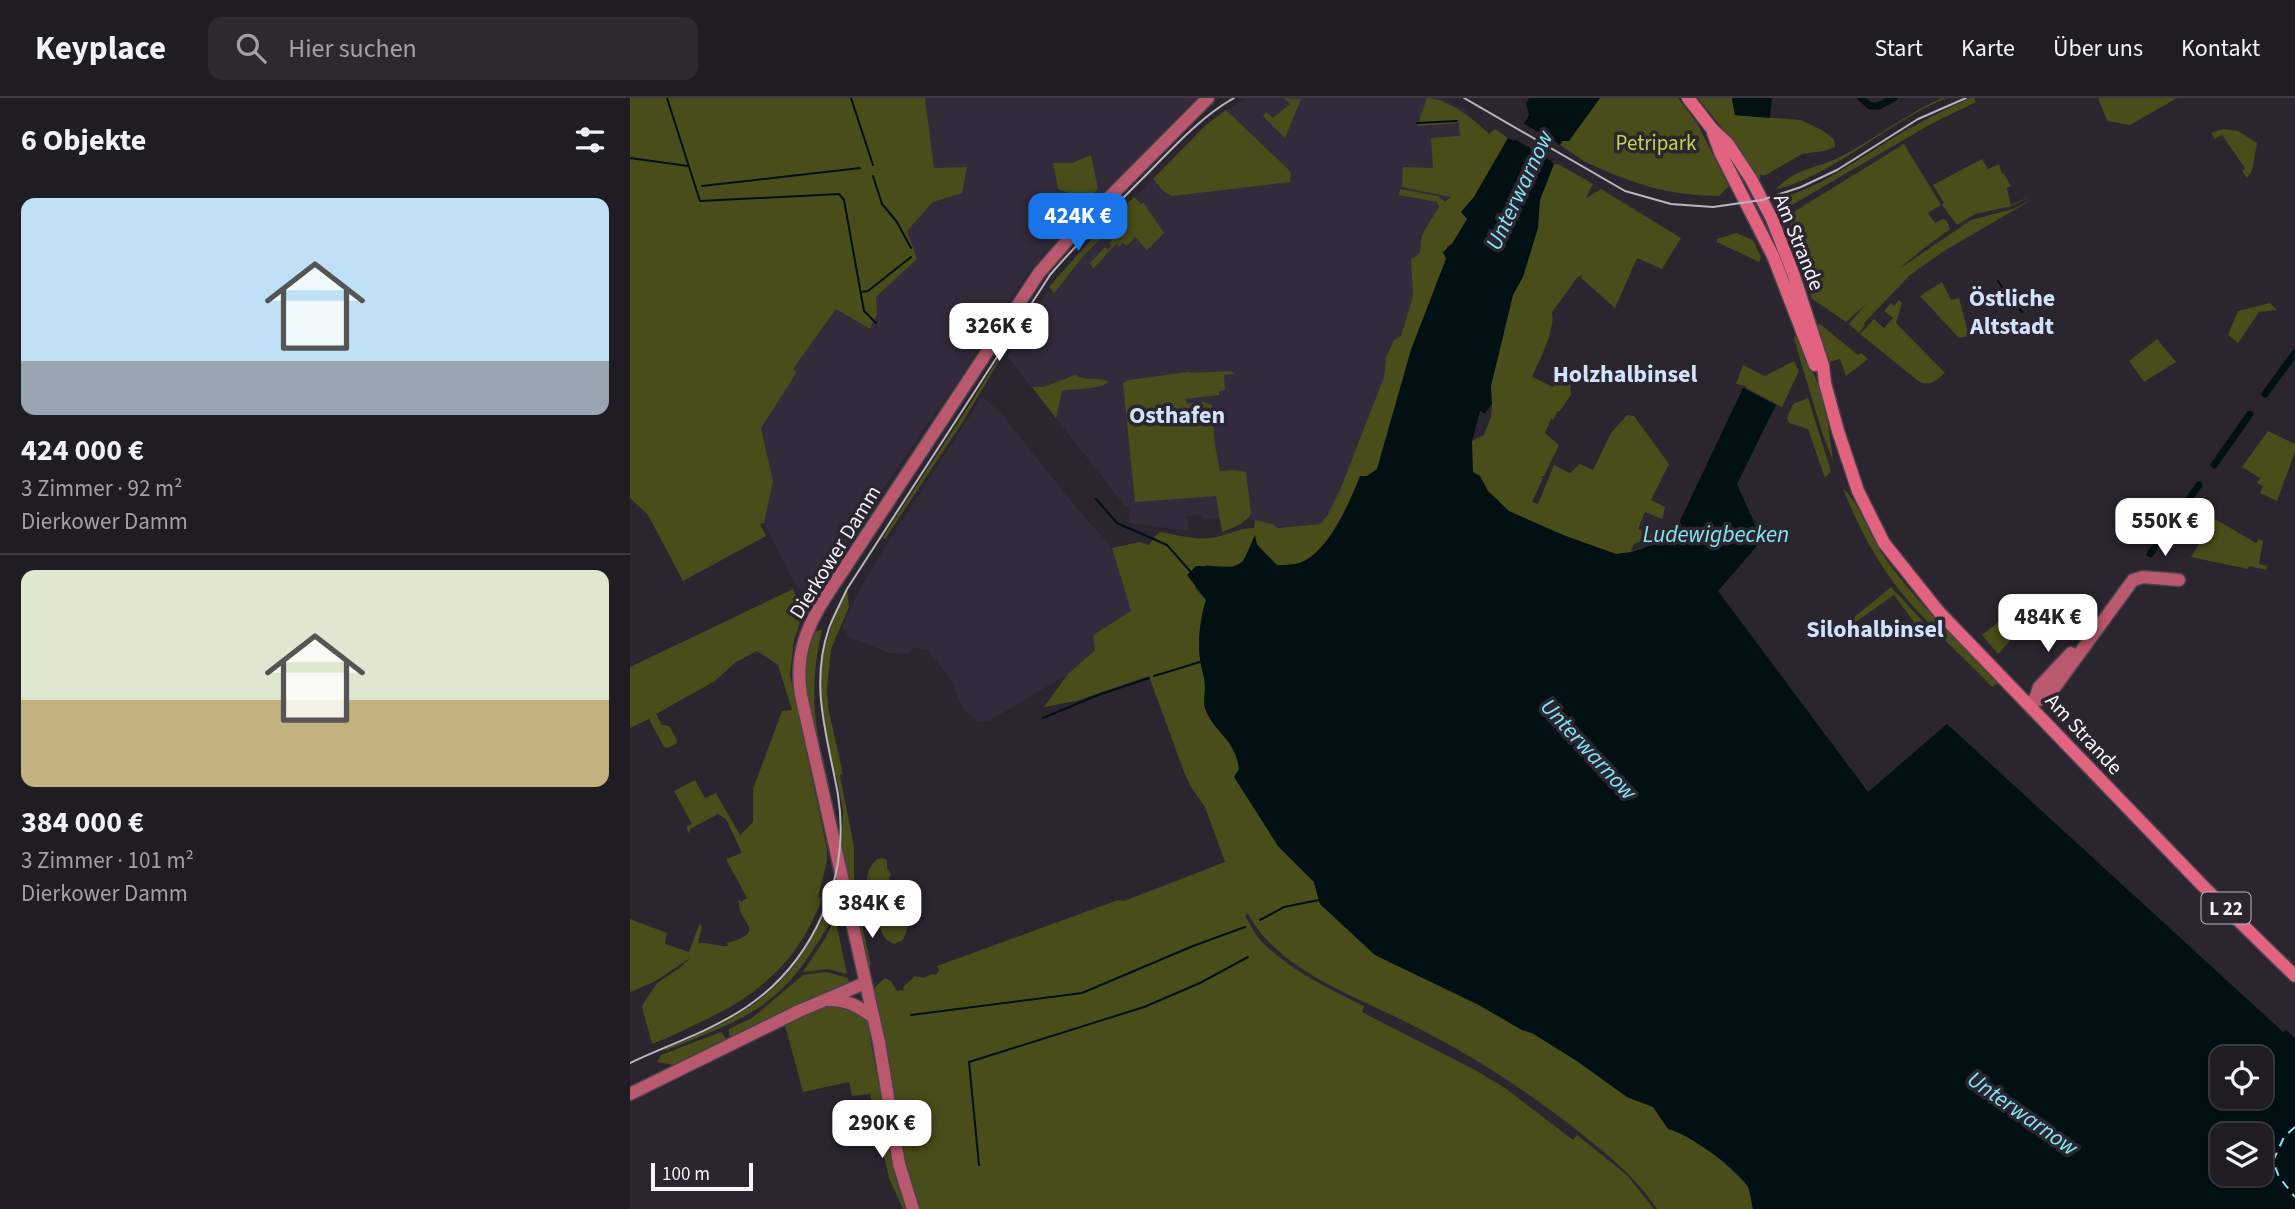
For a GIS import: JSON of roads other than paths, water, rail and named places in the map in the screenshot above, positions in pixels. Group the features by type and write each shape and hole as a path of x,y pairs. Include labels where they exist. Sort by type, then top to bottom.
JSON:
{"main road":[{"name":"L 22","path":"1688,98 1712,129"},
{"name":"Am Strande","path":"1712,129 1720,152 1773,256 1806,344 1825,383"},
{"name":"Am Strande","path":"1712,129 1728,144 1757,190 1784,248 1823,365 1838,431 1857,490 1884,543 1939,612 2031,700 2193,876 2295,976"},
{"name":"Am Strande","path":"1789,295 1805,309"}],"street":[{"name":"Dierkower Damm","path":"913,1209 897,1152 866,983 801,695 799,668 804,640 808,627 837,580 1044,266 1208,98"},
{"path":"2031,700 2039,687 2106,612 2132,578"},
{"path":"630,1094 866,983"},
{"path":"825,1000 844,1000 873,1017"}],"water":[{"path":"1529,98 1600,98 1569,141 1562,141 1551,162 1554,164 1540,200 1538,228 1523,277 1513,295 1491,386 1492,404 1485,414 1480,411 1472,441 1473,472 1480,476 1488,491 1509,511 1563,535 1616,554 1660,544 1662,541 1669,544 1743,388 1776,405 1737,484 1762,540 1718,591 1868,792 1947,724 2283,1032 2286,1030 2295,1038 2295,1209 1753,1209 1748,1187 1735,1171 1700,1145 1668,1129 1653,1107 1627,1097 1532,1033 1375,955 1320,904 1314,882 1278,846 1234,777 1239,769 1234,750 1205,708 1205,683 1199,640 1206,600 1187,575 1196,566 1233,567 1243,562 1255,535 1257,545 1277,565 1304,561 1331,535 1360,476 1367,476 1377,469 1411,350 1446,259 1443,252 1452,244 1467,219 1461,212 1474,197 1508,138 1514,141 1529,115 1526,104"},
{"path":"1732,98 1772,98 1770,118 1735,115"}],"waterway":[{"path":"667,98 700,201 839,194 844,200 864,311 876,323"},
{"path":"851,98 873,165"},
{"path":"1861,98 1870,106 1878,106 1894,98"},
{"path":"1417,123 1457,121"},
{"path":"630,158 688,166"},
{"path":"702,186 860,168"},
{"path":"873,176 882,204 897,222 911,248"},
{"path":"862,292 868,291 911,257"},
{"path":"1998,281 2022,312"},
{"path":"2265,394 2295,353"},
{"path":"2214,465 2250,414"},
{"path":"2150,554 2199,485"},
{"path":"1096,499 1117,523 1167,545 1190,571"},
{"path":"1154,676 1200,662"},
{"path":"1043,718 1098,695 1149,678"},
{"path":"1260,920 1284,907 1319,900"},
{"path":"911,1015 1082,993 1245,927"},
{"path":"979,1165 969,1062 1144,1007 1200,983 1248,957"}],"tram line":[{"path":"630,1063 703,1031 745,1008 769,989 790,967 808,942 822,915 839,856 841,826 838,795 820,691 823,649 829,628 847,589 1050,275 1186,134 1234,98"},
{"path":"1464,98 1625,191 1671,204 1713,207 1762,200 1801,187 1837,170 1918,119 1966,98"}],"district":[{"name":"Östliche Altstadt","path":"2012,312"},
{"name":"Holzhalbinsel","path":"1625,374"},
{"name":"Osthafen","path":"1177,415"},
{"name":"Silohalbinsel","path":"1875,629"}],"park label":[{"name":"Petripark","path":"1656,143"}],"water label":[{"name":"Unterwarnow","path":"1519,190"},
{"name":"Ludewigbecken","path":"1716,534"},
{"name":"Unterwarnow","path":"1589,749"},
{"name":"Unterwarnow","path":"2023,1113"}]}
